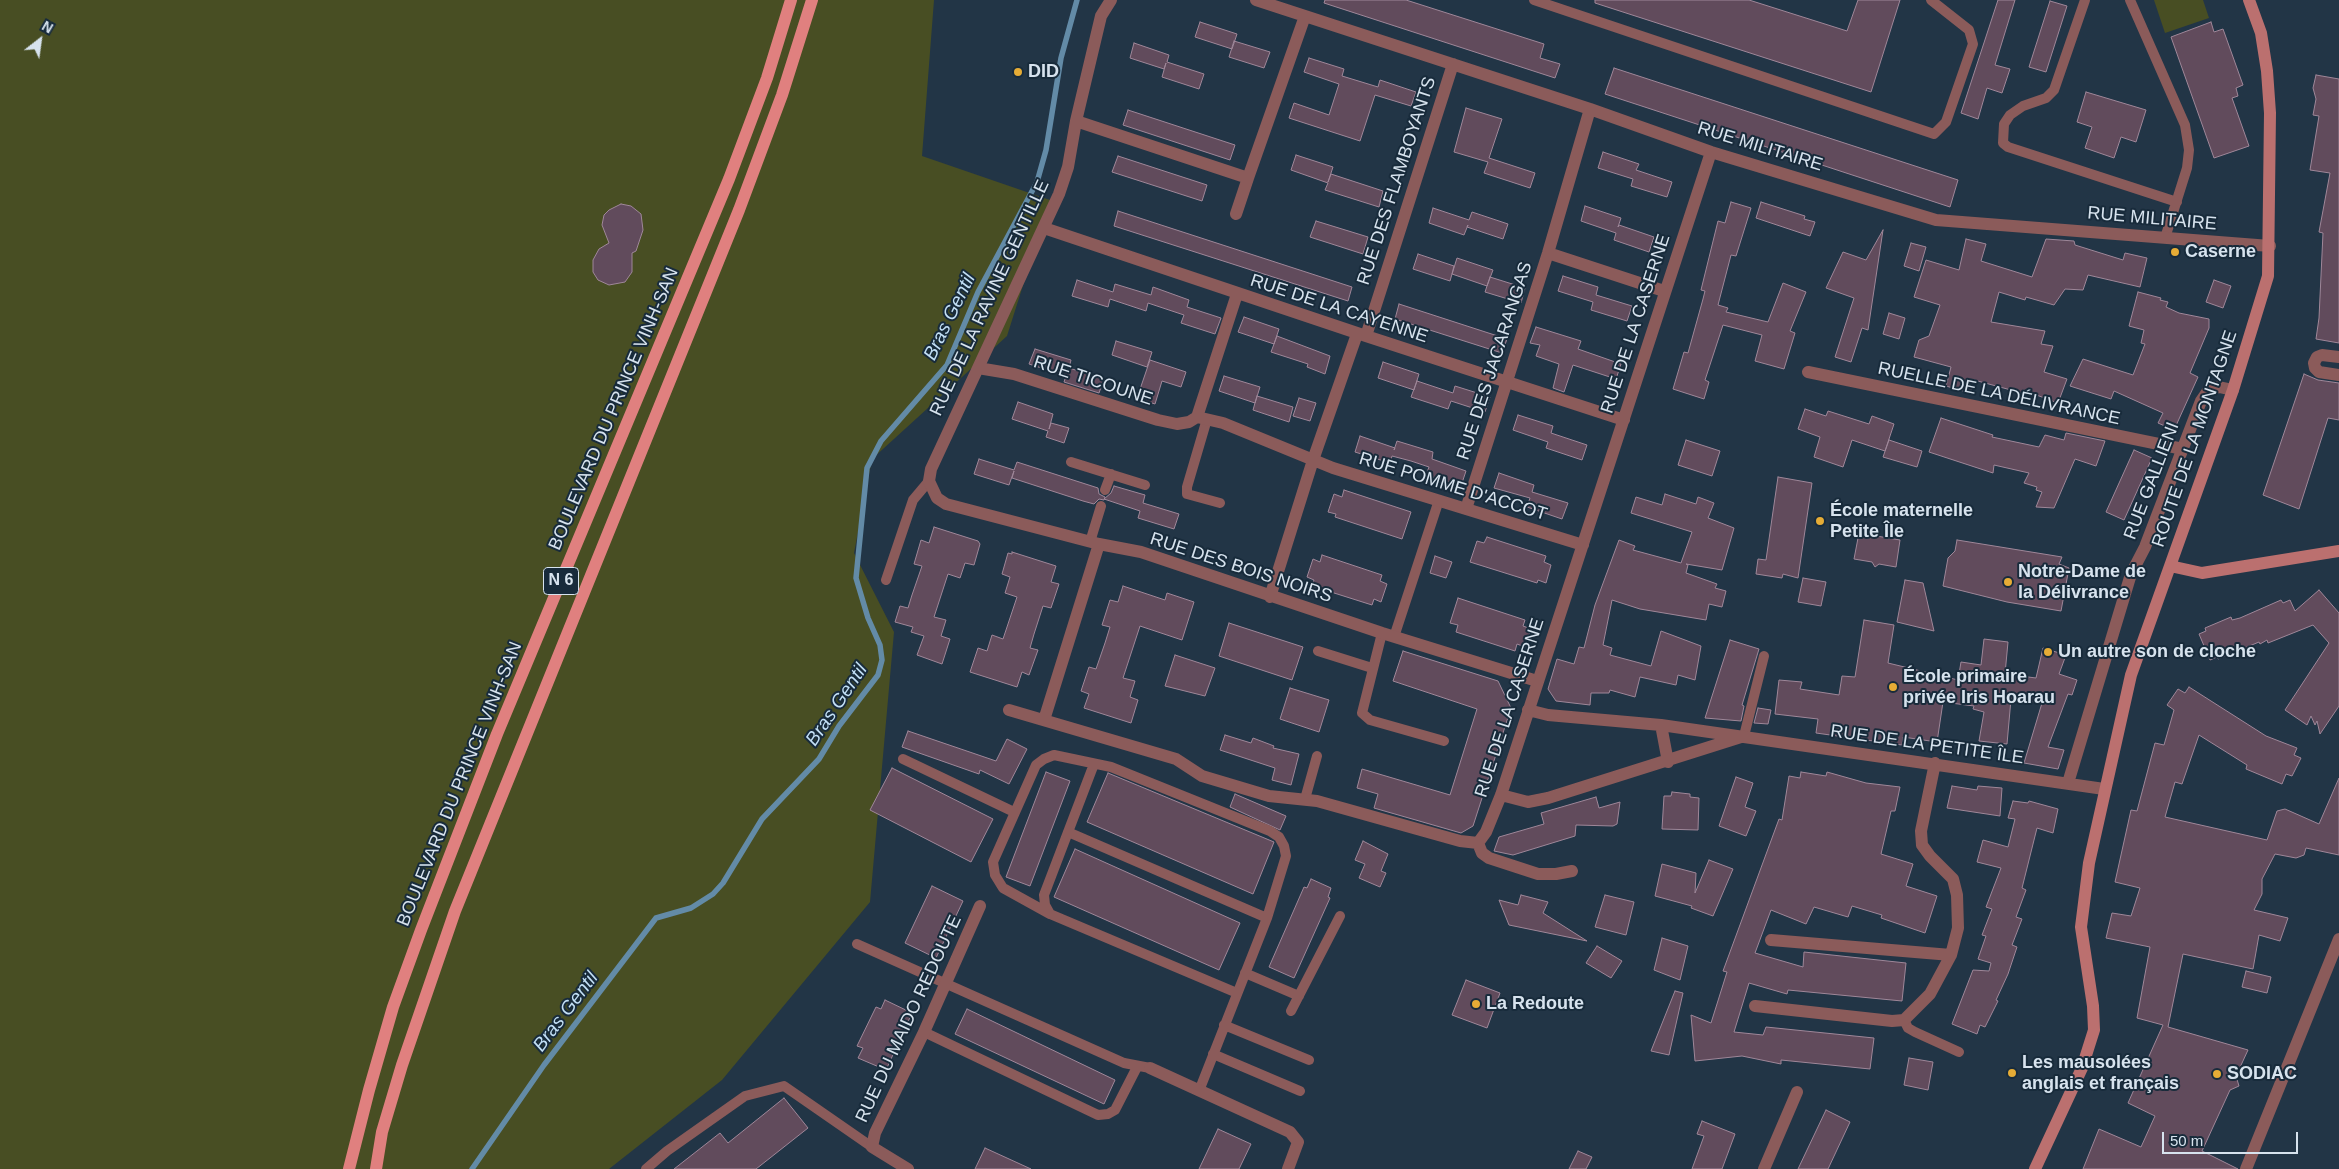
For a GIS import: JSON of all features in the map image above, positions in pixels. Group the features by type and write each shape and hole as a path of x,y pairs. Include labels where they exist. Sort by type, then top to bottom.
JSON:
{"main road":[{"name":"BOULEVARD DU PRINCE VINH-SAN","path":"349,1169 393,1007 421,930 497,734 729,179 767,78 790,0"},
{"name":"N 6","path":"376,1169 382,1132 402,1064 452,920 739,210 782,96 812,0"},
{"name":"ROUTE DE LA MONTAGNE","path":"2035,1169 2082,1068 2094,1030 2094,1006 2081,927 2089,863 2131,675 2233,390 2268,276 2270,246 2270,113 2267,71 2261,34 2249,0"},
{"path":"2170,566 2202,573 2339,551"}],"street":[{"name":"RUE DE LA RAVINE GENTILLE","path":"932,487 930,469 1044,228 1068,167 1076,121 1101,16 1111,0"},
{"name":"RUE MILITAIRE","path":"1256,0 1590,109 1711,152 1936,220 2270,246"},
{"path":"1236,214 1305,16"},
{"name":"RUE DES FLAMBOYANTS","path":"1270,597 1313,460 1361,335 1453,64"},
{"name":"RUE DES JACARANGAS","path":"1466,509 1548,253 1590,109"},
{"path":"1076,121 1248,178"},
{"name":"RUE DE LA CASERNE","path":"1478,843 1486,832 1501,795 1624,420 1664,291 1711,152"},
{"name":"RUE DE LA CAYENNE","path":"1044,228 1237,294 1624,420"},
{"name":"RUE DES JACARANGAS","path":"1548,253 1664,291"},
{"path":"1237,294 1202,418 1313,460"},
{"path":"2339,357 2322,355 2317,357 2314,363 2315,368 2319,372 2339,375"},
{"name":"RUE TICOUNE","path":"978,368 1014,374 1177,424 1202,418"},
{"name":"RUELLE DE LA DÉLIVRANCE","path":"1808,372 2183,449"},
{"name":"RUE GALLIENI","path":"2068,783 2131,574 2145,547 2205,394 2210,388 2218,387 2233,390"},
{"name":"RUE POMME D'ACCOT","path":"1313,460 1583,545"},
{"name":"RUE DES BOIS NOIRS","path":"932,487 937,498 946,504 1095,543 1141,552 1270,597 1537,681"},
{"path":"1044,720 1095,543"},
{"path":"1009,710 1176,759 1202,776 1270,796 1304,799 1460,841 1478,843 1482,853 1489,858 1538,874 1556,874 1572,871"},
{"name":"RUE DE LA PETITE ÎLE","path":"1528,710 1548,716 1661,725 1744,736 2104,789"},
{"path":"1661,725 1668,762"},
{"name":"RUE DE LA PETITE ÎLE","path":"1501,795 1528,802 1548,798 1668,762 1744,736"},
{"path":"1755,1006 1892,1021 1904,1020 1930,994 1951,955 1958,928 1957,895 1953,879 1930,856 1922,844 1921,831 1935,764"},
{"name":"RUE DU MAIDO REDOUTE","path":"872,1147 875,1133 924,1032 944,983 980,906"},
{"path":"2246,1169 2339,939"},
{"path":"1771,940 1951,955"},
{"path":"1143,1067 1290,1132 1298,1142 1288,1169"},
{"path":"1764,1169 1797,1092"},
{"path":"872,1147 908,1169"}],"lane":[{"path":"1534,0 1934,134 1946,122 1973,44 1969,30 1931,0"},
{"path":"2084,0 2052,94 2022,106 2010,114 2004,124 2003,143 2008,147 2177,202"},
{"path":"2130,0 2185,125 2189,150 2187,168 2165,238"},
{"path":"1202,418 1187,494 1220,503"},
{"path":"1071,462 1145,485"},
{"path":"1106,490 1111,474"},
{"path":"886,580 913,500 932,487"},
{"path":"1439,500 1388,635 1372,668 1362,708 1364,716 1444,741"},
{"path":"1095,543 1100,506"},
{"path":"1318,651 1372,668"},
{"path":"1744,736 1764,656"},
{"path":"1199,1091 1267,918 1286,856 1284,846 1279,837 1270,831 1111,767 1054,755 1036,765 993,862 995,875 1003,888 1050,914 1237,993"},
{"path":"1304,799 1317,756"},
{"path":"903,759 1014,812"},
{"path":"1050,914 1045,905 1044,895 1094,764"},
{"path":"1068,832 1267,918"},
{"path":"1291,1011 1340,916"},
{"path":"857,944 1143,1067 1115,1110 1108,1114 1098,1115 924,1032"},
{"path":"1245,973 1299,996"},
{"path":"1904,1020 1915,1032 1959,1052"},
{"path":"1224,1025 1309,1060"},
{"path":"1213,1054 1300,1091"},
{"path":"646,1169 666,1151 746,1096 784,1086 872,1147"}],"green space":[{"path":"0,0 934,0 922,156 1050,200 1007,336 872,459 854,553 894,632 870,902 722,1080 609,1169 0,1169"},
{"path":"2154,0 2203,0 2209,18 2165,33"}],"building":[{"path":"1325,0 1406,0 1544,44 1540,58 1560,64 1555,78 1324,3"},
{"path":"1595,0 1749,0 1847,31 1858,0 1900,0 1871,92 1595,3"},
{"path":"1998,0 2015,0 1995,65 2010,69 2002,93 1987,88 1978,119 1961,113"},
{"path":"2050,1 2067,6 2046,72 2029,67"},
{"path":"1200,22 1237,34 1232,49 1195,37"},
{"path":"2211,22 2214,32 2223,29 2243,85 2236,88 2238,96 2232,98 2249,146 2214,158 2171,37"},
{"path":"1234,41 1270,52 1264,68 1229,57"},
{"path":"1134,43 1169,55 1167,62 1204,74 1199,89 1162,77 1166,63 1164,69 1130,58"},
{"path":"1309,58 1344,69 1342,76 1378,87 1380,80 1416,92 1411,106 1375,95 1360,141 1289,118 1294,103 1329,115 1339,84 1304,72"},
{"path":"1614,68 1958,180 1950,207 1605,94"},
{"path":"2316,75 2339,79 2339,343 2316,339 2319,318 2323,233 2319,232 2330,173 2310,170 2319,116 2313,115 2316,99 2313,88"},
{"path":"2086,92 2146,110 2136,142 2121,137 2114,158 2085,148 2092,127 2077,122"},
{"path":"1466,108 1502,119 1489,158 1535,173 1530,188 1484,173 1488,162 1454,152"},
{"path":"1128,110 1235,145 1230,160 1123,125"},
{"path":"1603,152 1639,164 1636,170 1672,182 1667,197 1631,186 1633,179 1598,168"},
{"path":"1296,155 1333,167 1328,182 1331,174 1383,191 1379,207 1325,190 1328,183 1291,170"},
{"path":"1118,156 1207,185 1202,201 1112,172"},
{"path":"1731,202 1751,208 1736,256 1731,255 1718,305 1728,308 1726,312 1768,322 1783,283 1806,292 1790,331 1795,333 1784,369 1755,361 1762,335 1723,325 1705,380 1709,382 1704,399 1673,389 1684,352 1688,353 1703,299 1705,291 1701,290 1718,221 1725,223"},
{"path":"1761,202 1805,216 1804,219 1815,222 1810,236 1756,218"},
{"path":"621,204 631,206 641,214 643,230 636,251 632,253 632,272 625,282 609,285 598,280 593,272 593,260 599,249 609,243 602,225 604,215"},
{"path":"1585,206 1621,218 1618,227 1619,225 1654,237 1649,252 1614,240 1616,233 1581,221"},
{"path":"1433,208 1469,220 1472,212 1508,224 1503,239 1467,227 1464,235 1429,223"},
{"path":"1118,211 1352,287 1348,301 1114,226"},
{"path":"1316,221 1368,237 1363,254 1310,237"},
{"path":"1883,230 1868,330 1862,328 1851,362 1835,357 1854,298 1826,288 1843,252 1866,260"},
{"path":"1966,239 1986,244 1981,261 2032,277 2046,239 2074,241 2075,245 2123,260 2125,253 2147,258 2140,287 2088,275 2083,290 2065,289 2054,305 2026,297 2025,300 1999,292 1991,322 2045,331 2041,344 2053,346 2044,372 2067,379 2058,403 2023,390 2022,393 1974,380 1970,393 1946,386 1951,367 1914,357 1919,340 1929,336 1940,305 1914,297 1926,260 1959,270"},
{"path":"1911,243 1926,247 1919,271 1904,266"},
{"path":"1418,254 1454,266 1450,281 1413,269"},
{"path":"1457,258 1493,270 1487,286 1452,274"},
{"path":"1563,276 1598,287 1596,295 1632,306 1627,321 1591,310 1593,302 1558,291"},
{"path":"1490,277 1525,288 1521,303 1485,292"},
{"path":"1077,280 1113,292 1115,284 1151,295 1153,287 1189,300 1187,307 1221,318 1215,334 1181,323 1184,315 1148,303 1146,311 1110,299 1108,307 1072,296"},
{"path":"2214,280 2231,286 2223,308 2206,302"},
{"path":"2138,292 2161,298 2160,300 2168,302 2166,307 2179,313 2209,319 2209,328 2190,373 2198,377 2174,430 2158,423 2163,413 2114,391 2111,399 2070,386 2083,359 2133,375 2145,344 2141,343 2144,330 2129,326"},
{"path":"1399,304 1507,339 1502,353 1395,319"},
{"path":"1889,313 1905,318 1899,339 1883,334"},
{"path":"1244,317 1279,329 1274,344 1238,332"},
{"path":"1536,327 1581,341 1578,349 1621,364 1616,379 1573,365 1564,392 1553,388 1559,364 1536,356 1540,345 1530,343"},
{"path":"1277,336 1330,356 1325,374 1307,367 1308,364 1271,352"},
{"path":"1116,341 1152,352 1147,367 1112,355"},
{"path":"1035,349 1071,360 1069,368 1104,379 1099,393 1064,382 1066,376 1029,364"},
{"path":"1150,360 1186,372 1181,387 1162,381 1155,404 1137,398"},
{"path":"1383,362 1419,374 1414,390 1378,378"},
{"path":"2304,374 2318,380 2339,383 2339,420 2328,418 2299,509 2263,495"},
{"path":"1224,376 1260,387 1255,403 1219,391"},
{"path":"1417,381 1453,393 1455,386 1490,397 1485,412 1451,401 1448,409 1411,397"},
{"path":"1257,396 1293,407 1289,422 1253,410"},
{"path":"1299,398 1316,403 1310,421 1293,416"},
{"path":"1018,402 1053,414 1049,429 1051,423 1069,428 1064,443 1046,437 1048,431 1012,419"},
{"path":"1805,409 1826,416 1828,411 1869,424 1872,416 1894,424 1885,451 1852,440 1843,467 1814,457 1820,437 1798,429"},
{"path":"1518,415 1553,426 1551,433 1587,445 1582,460 1546,448 1548,442 1513,430"},
{"path":"1941,418 1993,435 1992,437 2039,447 2045,435 2064,440 2066,433 2105,441 2096,466 2075,459 2054,508 2036,507 2042,492 2036,490 2037,487 2024,483 2029,473 1994,465 1993,473 1929,452"},
{"path":"1360,436 1395,448 1397,441 1433,452 1432,459 1466,471 1461,486 1426,475 1429,467 1411,461 1392,456 1390,463 1355,452"},
{"path":"1686,440 1720,451 1712,476 1678,465"},
{"path":"1889,440 1922,451 1917,467 1883,457"},
{"path":"2134,450 2152,458 2124,520 2106,512"},
{"path":"979,459 1014,470 1017,462 1098,488 1099,494 1105,497 1104,500 1099,499 1094,504 1083,501 1012,478 1014,471 1009,485 974,474"},
{"path":"1499,473 1534,485 1532,492 1568,503 1562,519 1527,507 1530,498 1494,488"},
{"path":"1778,477 1812,483 1798,578 1783,574 1782,578 1756,574 1758,559 1766,560"},
{"path":"1114,486 1145,495 1143,503 1179,514 1174,529 1138,518 1140,511 1104,499 1111,493"},
{"path":"1344,490 1411,512 1402,539 1335,517 1336,514 1328,512 1334,494 1342,497"},
{"path":"1665,494 1696,504 1698,497 1714,503 1708,518 1734,528 1722,570 1686,564 1688,565 1686,573 1717,584 1715,588 1726,591 1722,607 1709,604 1706,620 1640,609 1612,600 1603,645 1612,648 1610,655 1651,666 1661,631 1701,646 1695,680 1678,675 1676,685 1640,677 1635,697 1610,690 1609,693 1591,693 1590,705 1556,701 1548,689 1557,659 1574,664 1579,647 1584,648 1595,605 1619,540 1635,546 1633,550 1681,563 1692,532 1631,513 1636,497 1662,505"},
{"path":"934,527 978,541 980,544 974,565 965,563 960,578 948,574 934,617 946,620 941,636 950,639 942,664 917,655 924,636 911,632 913,627 895,622 900,606 908,608 922,566 914,564 921,540 929,543"},
{"path":"1859,533 1900,540 1896,567 1879,564 1875,567 1872,562 1854,559"},
{"path":"1487,537 1546,556 1544,562 1551,565 1546,583 1538,580 1537,583 1470,562 1477,541 1484,543"},
{"name":"Notre-Dame de la Délivrance","path":"1957,540 2062,557 2059,564 2069,568 2061,611 2007,602 1943,586 1948,558 1955,551"},
{"path":"1012,552 1056,566 1051,582 1059,584 1051,608 1043,606 1030,648 1038,650 1029,675 1022,672 1017,687 970,672 978,648 987,651 992,635 1003,639 1017,597 1005,593 1010,577 1002,574 1008,553 1012,554"},
{"path":"1322,555 1382,575 1380,581 1387,584 1381,602 1374,599 1372,605 1312,586 1314,580 1307,577 1313,559 1320,562"},
{"path":"1435,556 1452,562 1446,578 1430,573"},
{"path":"1803,578 1826,582 1821,606 1798,602"},
{"path":"1905,580 1923,583 1934,631 1897,622"},
{"path":"1123,586 1165,600 1167,593 1194,602 1182,640 1140,626 1123,678 1135,681 1130,697 1138,700 1131,723 1084,708 1089,694 1081,691 1089,667 1096,669 1105,643 1110,627 1102,625 1110,600 1118,602"},
{"path":"2319,590 2339,613 2339,706 2320,734 2317,721 2315,725 2311,716 2307,725 2285,710 2329,643 2313,625 2268,643 2267,640 2260,644 2259,642 2218,659 2217,657 2210,660 2199,634 2206,631 2205,628 2231,617 2232,620 2240,618 2281,600 2283,603 2290,600 2295,611"},
{"path":"1458,598 1525,620 1523,626 1531,629 1525,647 1517,644 1515,651 1456,632 1458,625 1450,623"},
{"path":"1864,620 1894,625 1888,663 1958,680 1961,662 1981,665 1984,639 2008,642 2005,674 2036,678 2043,648 2066,655 2059,674 2077,680 2072,695 2068,694 2048,747 2064,750 2058,769 2024,763 2042,703 2011,699 2007,744 1979,741 1984,712 1973,709 1974,706 1943,702 1937,742 1903,737 1902,745 1816,733 1818,719 1775,714 1779,680 1802,682 1800,689 1839,695 1842,676 1855,677"},
{"path":"1229,623 1303,647 1292,680 1219,656"},
{"path":"1730,640 1759,649 1742,705 1744,706 1741,721 1705,718"},
{"path":"1403,651 1498,681 1511,708 1473,826 1461,833 1374,808 1378,794 1357,788 1362,769 1450,795 1477,709 1393,681"},
{"path":"1175,655 1215,668 1205,696 1165,686"},
{"path":"2189,687 2266,736 2297,748 2294,755 2301,758 2292,776 2286,774 2282,784 2246,769 2247,765 2199,735 2182,784 2175,782 2165,817 2267,840 2277,811 2285,809 2319,824 2339,778 2339,855 2306,848 2304,855 2296,858 2275,854 2262,879 2262,894 2254,910 2288,918 2280,941 2259,935 2253,969 2183,954 2168,1027 2248,1050 2236,1076 2239,1086 2230,1090 2202,1151 2238,1169 2083,1169 2099,1129 2141,1147 2155,1116 2128,1103 2163,1025 2137,1018 2150,947 2106,938 2112,913 2131,916 2140,888 2115,882 2131,810 2137,811 2155,743 2164,745 2174,710 2167,705 2178,689 2185,693"},
{"path":"1290,688 1329,700 1319,732 1280,719"},
{"path":"1758,708 1771,710 1768,724 1754,723"},
{"path":"908,731 996,761 1007,739 1027,749 1009,784 980,770 979,774 902,747"},
{"path":"1225,735 1251,743 1253,738 1274,746 1273,748 1299,754 1291,785 1272,780 1275,768 1220,750"},
{"path":"892,768 993,819 971,862 870,810"},
{"path":"1046,772 1070,781 1030,886 1006,877"},
{"path":"1801,772 1826,776 1827,772 1866,783 1900,787 1895,811 1891,811 1881,854 1913,864 1906,886 1937,896 1925,933 1881,918 1882,915 1852,906 1848,917 1814,907 1806,924 1771,910 1755,953 1803,967 1804,952 1906,963 1902,1001 1788,990 1787,994 1749,983 1734,1032 1763,1035 1766,1027 1874,1038 1870,1069 1781,1060 1781,1064 1742,1056 1695,1061 1691,1015 1711,1023 1727,972 1723,971 1779,819 1782,820 1789,776 1800,778"},
{"path":"1108,773 1274,842 1253,894 1087,822"},
{"path":"1736,777 1753,783 1745,807 1756,811 1746,836 1719,826"},
{"path":"1952,786 1977,790 1978,786 2002,788 2000,816 1947,808"},
{"path":"1672,792 1690,794 1690,797 1699,798 1698,830 1662,829 1664,796 1671,796"},
{"path":"1235,794 1286,816 1280,830 1230,807"},
{"path":"1596,797 1599,808 1620,802 1617,824 1613,826 1576,825 1575,836 1513,855 1494,851 1499,837 1544,824 1541,813"},
{"path":"2013,801 2028,803 2029,801 2058,809 2053,833 2037,828 2022,888 2026,890 2016,917 2022,919 2012,945 2017,947 2008,974 1996,1000 1998,1001 1985,1027 1980,1025 1977,1034 1952,1024 1973,970 1989,971 1991,963 1978,959 1986,936 1982,935 1992,909 1986,907 2001,868 1977,862 1983,840 2008,847 2015,819 2008,818"},
{"path":"1363,841 1388,854 1381,871 1386,873 1380,887 1359,878 1365,864 1355,860"},
{"path":"1075,849 1240,923 1219,970 1054,897"},
{"path":"1709,860 1733,869 1713,916 1691,908 1692,906 1655,896 1662,864 1696,873 1695,893"},
{"path":"1311,879 1331,888 1328,897 1330,898 1294,978 1269,967 1304,887 1307,888"},
{"path":"932,886 963,901 936,958 905,943"},
{"path":"1521,895 1548,902 1543,913 1587,941 1509,925 1499,900 1518,905"},
{"path":"1605,895 1634,902 1626,935 1595,927"},
{"path":"1662,938 1688,946 1680,980 1654,970"},
{"path":"1597,946 1622,961 1611,978 1586,963"},
{"path":"2246,971 2271,977 2267,993 2242,987"},
{"name":"La Redoute","path":"1466,980 1500,993 1487,1028 1452,1015"},
{"path":"1675,991 1683,993 1669,1055 1651,1051"},
{"path":"885,1000 912,1013 886,1070 858,1058 863,1048 857,1046 876,1007 881,1009"},
{"path":"967,1009 1115,1080 1104,1104 955,1034"},
{"path":"1909,1058 1933,1062 1928,1090 1904,1085"},
{"path":"784,1098 808,1128 756,1169 674,1169 720,1133 728,1143"},
{"path":"1826,1110 1850,1122 1828,1169 1798,1169"},
{"path":"1702,1121 1735,1134 1722,1169 1692,1169 1704,1136 1697,1134"},
{"path":"1218,1129 1251,1144 1239,1169 1199,1169"},
{"path":"985,1148 1031,1169 975,1169"},
{"path":"1578,1151 1592,1157 1586,1169 1569,1169"}],"waterway":[{"name":"Bras Gentil","path":"472,1169 544,1065 656,918 691,908 713,894 723,883 762,819 819,759 839,726 878,675 882,660 880,645 868,618 856,578 867,468 881,441 947,365 978,292 1037,182 1046,150 1061,58 1077,0"}],"place":[{"name":"DID","path":"1018,72"},
{"name":"Caserne","path":"2175,252"},
{"name":"École maternelle Petite Île","path":"1820,521"},
{"name":"Notre-Dame de la Délivrance","path":"2008,582"},
{"name":"Un autre son de cloche","path":"2048,652"},
{"name":"École primaire privée Iris Hoarau","path":"1893,687"},
{"name":"La Redoute","path":"1476,1004"},
{"name":"Les mausolées anglais et français","path":"2012,1073"},
{"name":"SODIAC","path":"2217,1074"}]}
